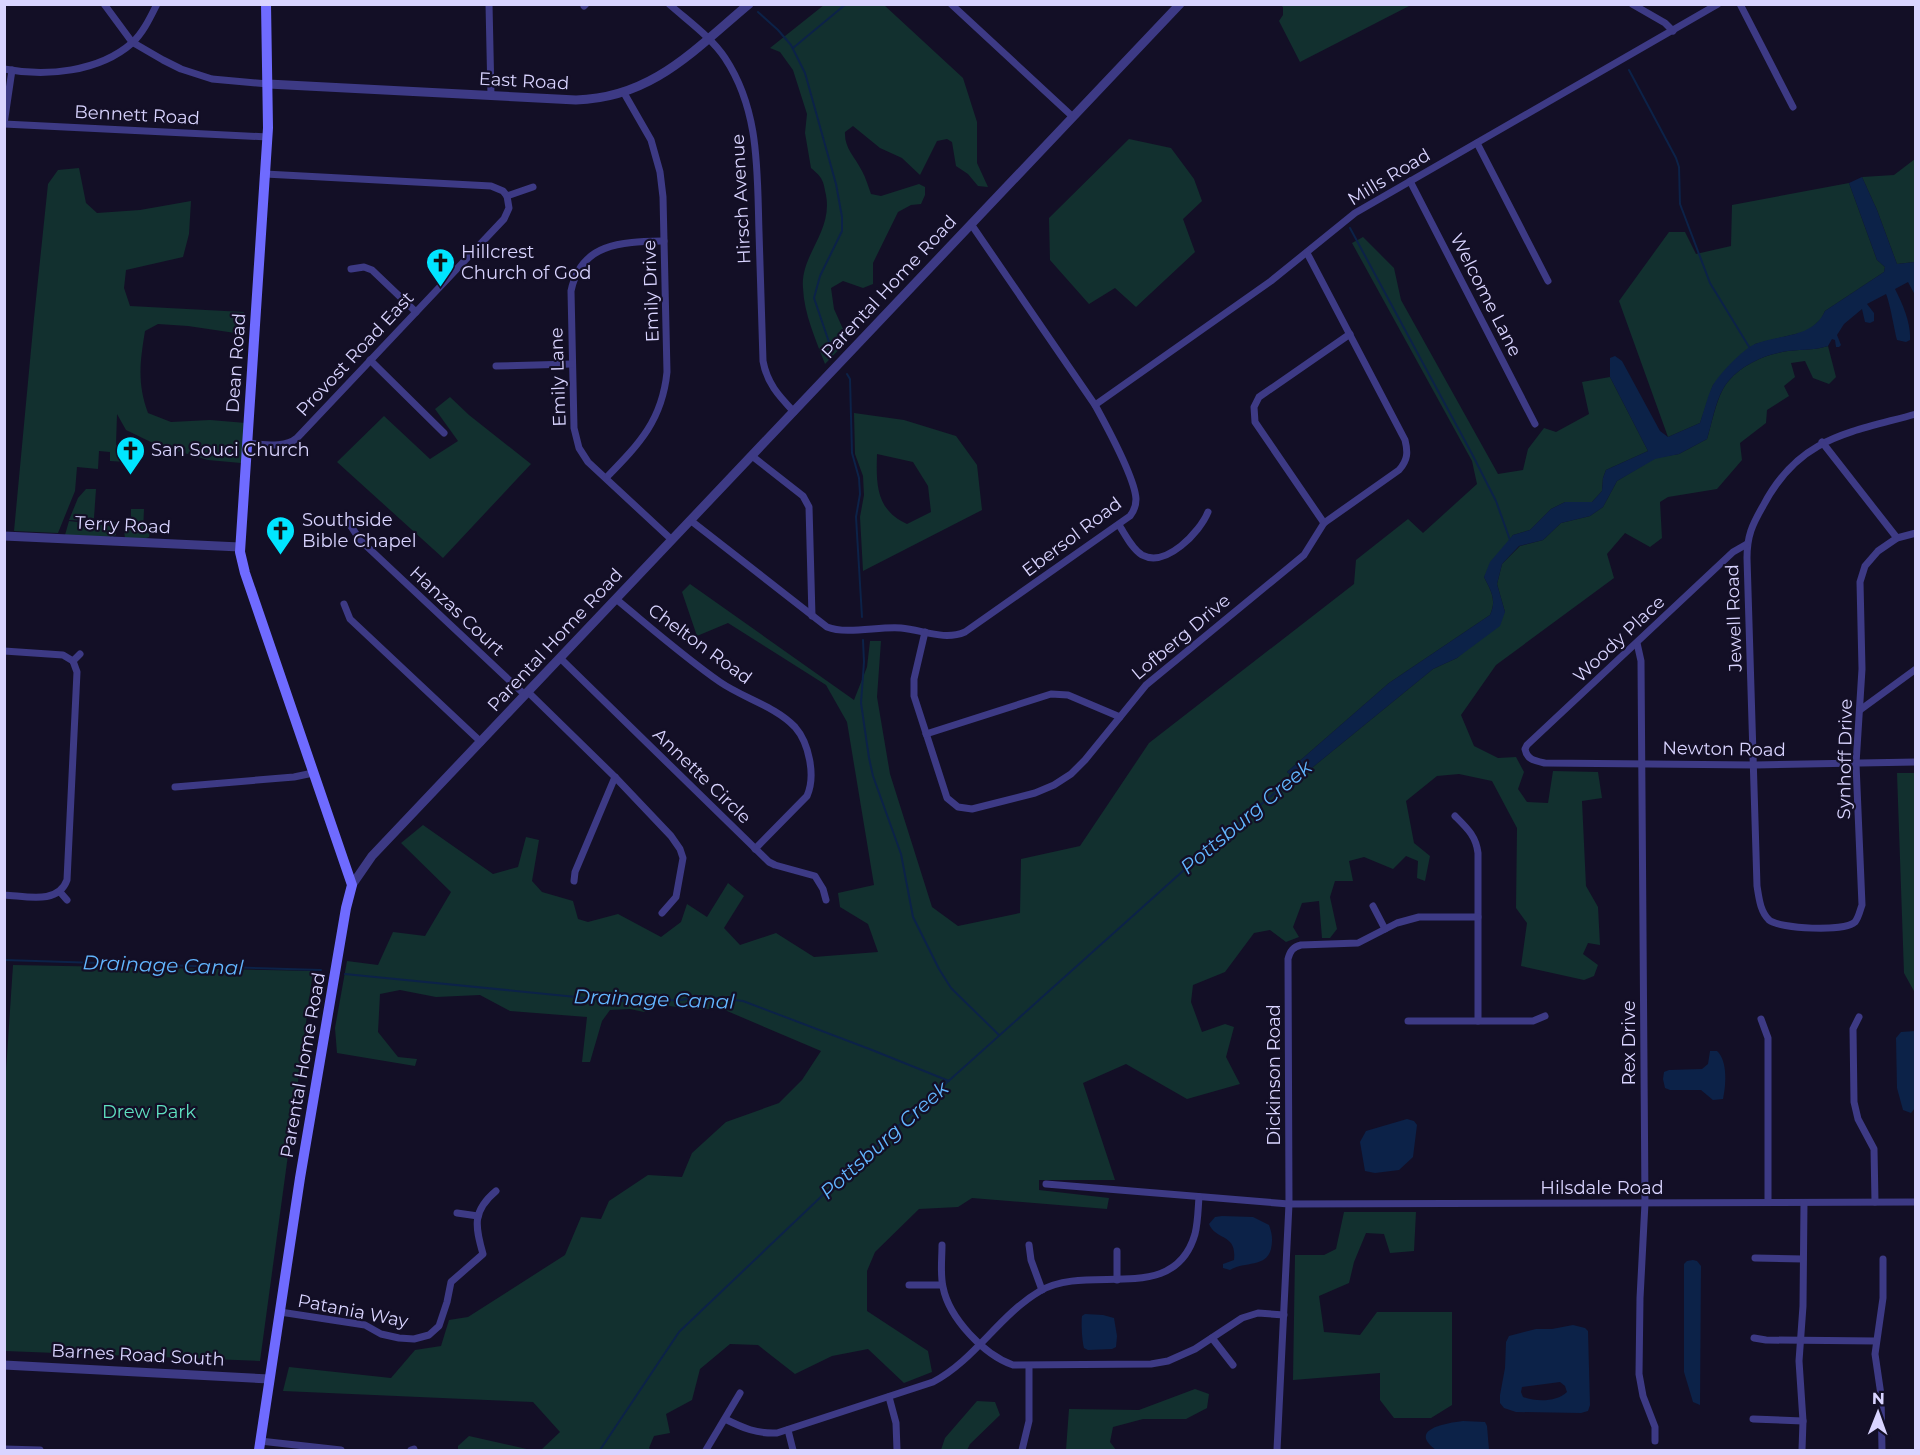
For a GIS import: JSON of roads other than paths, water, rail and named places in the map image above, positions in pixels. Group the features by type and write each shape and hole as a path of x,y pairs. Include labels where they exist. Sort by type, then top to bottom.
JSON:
{"main road":[{"name":"Dean Road","path":"266,4 268,137 240,547 245,573 352,885"},
{"name":"Parental Home Road","path":"260,1446 269,1378 346,908 352,885"}],"street":[{"path":"104,4 132,42 163,60 197,75 231,82 268,84"},
{"path":"5,124 8,69 57,72 81,68 132,42 141,32 157,4"},
{"path":"489,4 491,96"},
{"name":"Hirsch Avenue","path":"669,4 708,38 724,57 742,91 751,119 756,150 763,361 771,387 794,412"},
{"name":"East Road","path":"268,84 582,100 624,93 651,81 749,4"},
{"path":"951,4 1073,117"},
{"name":"Parental Home Road","path":"352,885 372,856 1180,4"},
{"path":"1632,4 1665,23 1673,31"},
{"name":"Mills Road","path":"1095,405 1271,281 1356,213 1718,4"},
{"path":"1740,4 1794,107"},
{"name":"Emily Drive","path":"606,478 647,433 657,415 664,396 668,358 662,185 657,157 645,129 624,93"},
{"name":"Bennett Road","path":"5,124 268,137"},
{"path":"1477,143 1548,281"},
{"path":"266,174 491,186 503,191 507,196 533,187"},
{"name":"Welcome Lane","path":"1410,181 1536,424"},
{"name":"Provost Road East","path":"247,443 281,445 293,441 504,219 509,208 507,196"},
{"name":"Ebersol Road","path":"925,633 952,636 965,632 1119,525 1134,512 1135,494 1109,430 1095,405 971,224"},
{"name":"Emily Lane","path":"664,241 615,244 597,252 582,264 573,281 571,291 572,364 576,441 588,462 672,540"},
{"path":"1307,253 1350,334 1259,397 1254,407 1255,422 1324,523"},
{"path":"351,268 364,267 372,270 416,312"},
{"name":"Lofberg Drive","path":"926,734 947,798 958,807 972,809 1035,793 1054,785 1078,767 1146,685 1304,555 1324,523 1399,470 1405,463 1407,455 1405,440 1350,334"},
{"path":"370,360 444,433"},
{"path":"496,366 572,364"},
{"name":"Jewell Road","path":"1766,916 1759,901 1757,886 1747,544 1750,529 1779,479 1796,461 1822,442 1916,414"},
{"path":"1822,442 1897,538"},
{"path":"752,456 802,496 809,507 813,616"},
{"path":"1119,525 1137,551 1144,556 1160,558 1168,555 1199,530 1208,512"},
{"name":"Hanzas Court","path":"347,520 360,540 615,777 671,836 683,858 676,897 662,913"},
{"path":"690,520 832,629 899,627 925,633 914,688 915,703 926,734 1051,694 1068,695 1120,717"},
{"name":"Synhoff Drive","path":"1766,916 1771,922 1788,927 1842,927 1855,921 1859,915 1862,904 1856,764 1862,669 1859,597 1862,574 1872,557 1897,538 1916,533"},
{"name":"Terry Road","path":"4,536 240,547"},
{"name":"Woody Place","path":"1533,760 1526,753 1527,745 1733,552 1747,544"},
{"name":"Chelton Road","path":"616,599 719,681 780,715 800,734 805,744 811,772 811,788 807,796 755,849"},
{"path":"344,604 350,618 481,742"},
{"name":"Rex Drive","path":"1636,643 1641,661 1645,1203 1639,1374 1643,1396 1655,1427 1655,1441"},
{"path":"4,651 63,655 73,661 77,672 67,880 60,892 48,897 4,895"},
{"path":"73,661 80,654"},
{"name":"Annette Circle","path":"560,658 755,849 775,866 815,876 824,889 826,900"},
{"path":"1860,710 1916,669"},
{"name":"Newton Road","path":"1533,760 1545,763 1755,765 1916,762"},
{"path":"175,787 294,777 313,773"},
{"path":"574,881 575,872 615,777"},
{"path":"1455,816 1469,830 1477,844 1478,1021"},
{"path":"60,892 67,900"},
{"path":"1373,906 1385,929 1407,919 1419,917 1478,917"},
{"name":"Dickinson Road","path":"1277,1450 1289,1204 1288,959 1293,948 1301,945 1358,943 1385,929"},
{"path":"1408,1021 1533,1021 1545,1016"},
{"path":"1859,1017 1853,1029 1854,1111 1874,1149 1875,1202"},
{"path":"1761,1019 1768,1038 1768,1202"},
{"name":"Hilsdale Road","path":"1046,1184 1289,1204 1916,1202"},
{"path":"457,1213 478,1216 482,1202 496,1191"},
{"path":"725,1419 749,1430 777,1433 923,1386 953,1370 1020,1304 1042,1290 1076,1280 1149,1278 1176,1264 1189,1248 1196,1231 1199,1197"},
{"path":"1802,1450 1803,1421 1798,1373 1803,1306 1804,1203"},
{"name":"Patania Way","path":"280,1312 365,1325 381,1334 399,1338 414,1339 429,1335 439,1326 451,1282 483,1254 477,1234 478,1216"},
{"path":"942,1245 942,1286 947,1303 956,1319 980,1344 1003,1362 1013,1365 1151,1364 1183,1355 1233,1322 1250,1315 1284,1315"},
{"path":"1029,1245 1031,1260 1042,1290"},
{"path":"1117,1251 1117,1280"},
{"path":"1755,1258 1803,1259"},
{"path":"1882,1450 1881,1395 1876,1341 1883,1298 1883,1259"},
{"path":"909,1285 942,1286"},
{"path":"1212,1338 1233,1365"},
{"path":"1754,1338 1876,1341"},
{"name":"Barnes Road South","path":"4,1365 269,1378"},
{"path":"1022,1450 1029,1421 1029,1366"},
{"path":"706,1450 740,1393"},
{"path":"889,1397 896,1423 897,1450"},
{"path":"1753,1419 1803,1421"},
{"path":"788,1430 793,1450"},
{"path":"260,1446 341,1450"},
{"path":"4,1449 40,1450"}],"water":[{"path":"1862,177 1897,264 1915,262 1915,295 1908,282 1895,289 1908,321 1910,340 1906,342 1897,340 1886,294 1867,304 1874,313 1874,321 1865,322 1862,309 1844,324 1837,335 1841,345 1839,347 1836,347 1835,340 1832,339 1828,346 1774,354 1748,364 1734,375 1720,395 1707,439 1679,454 1655,459 1617,481 1603,507 1590,516 1561,523 1543,540 1519,546 1502,564 1497,584 1505,612 1500,626 1457,658 1433,669 1297,780 1287,772 1389,683 1490,615 1493,600 1484,577 1490,562 1513,535 1530,530 1551,509 1565,502 1592,502 1602,491 1606,470 1648,451 1610,377 1610,358 1615,356 1622,361 1660,431 1668,437 1700,423 1715,382 1744,351 1755,344 1812,327 1825,311 1884,272 1885,267 1877,260 1849,183"},
{"path":"1915,1031 1915,1108 1911,1113 1903,1110 1897,1088 1896,1038 1901,1032"},
{"path":"1710,1051 1717,1051 1721,1055 1725,1067 1723,1099 1713,1100 1701,1090 1665,1088 1664,1072 1702,1069 1708,1064"},
{"path":"1407,1119 1414,1121 1417,1125 1413,1157 1399,1170 1375,1173 1365,1171 1360,1142 1366,1131"},
{"path":"1215,1217 1253,1217 1269,1225 1271,1249 1265,1259 1230,1270 1223,1268 1223,1264 1234,1260 1234,1251 1229,1241 1216,1233 1209,1224"},
{"path":"1693,1260 1701,1266 1700,1405 1693,1402 1684,1372 1684,1264"},
{"path":"1085,1314 1114,1318 1116,1347 1088,1350 1084,1348 1082,1316"},
{"path":"1573,1325 1588,1331 1590,1405 1588,1411 1581,1413 1516,1412 1504,1408 1500,1403 1500,1395 1505,1368 1506,1342 1509,1336 1536,1329","holes":["1560,1382 1565,1386 1567,1392 1563,1395 1546,1400 1523,1397 1521,1392 1522,1387"]},
{"path":"1463,1421 1485,1422 1489,1450 1436,1450 1428,1443 1426,1437 1433,1428"}],"waterway":[{"path":"793,48 846,4"},
{"name":"Drainage Canal","path":"758,12 791,45 805,73 836,184 842,231 820,276 814,298 832,351"},
{"path":"1629,70 1676,158 1679,167 1680,204 1710,283 1751,350"},
{"path":"1350,228 1472,454 1496,501 1510,540"},
{"name":"Drainage Canal","path":"847,374 850,379 852,453 859,478 860,494 856,517 862,617"},
{"name":"Drainage Canal","path":"863,640 861,703 869,758 873,776 901,854 913,917 951,988 999,1035"},
{"name":"Pottsburg Creek","path":"600,1450 679,1332 847,1172 1203,853 1295,776"},
{"name":"Drainage Canal","path":"4,960 321,970"},
{"name":"Drainage Canal","path":"345,974 617,1001 682,1000 699,996 743,1001 949,1081"}],"place":[{"name":"Hillcrest Church of God","path":"440,288"},
{"name":"San Souci Church","path":"130,476"},
{"name":"Southside Bible Chapel","path":"281,556"}],"park label":[{"name":"Drew Park","path":"149,1112"}]}
